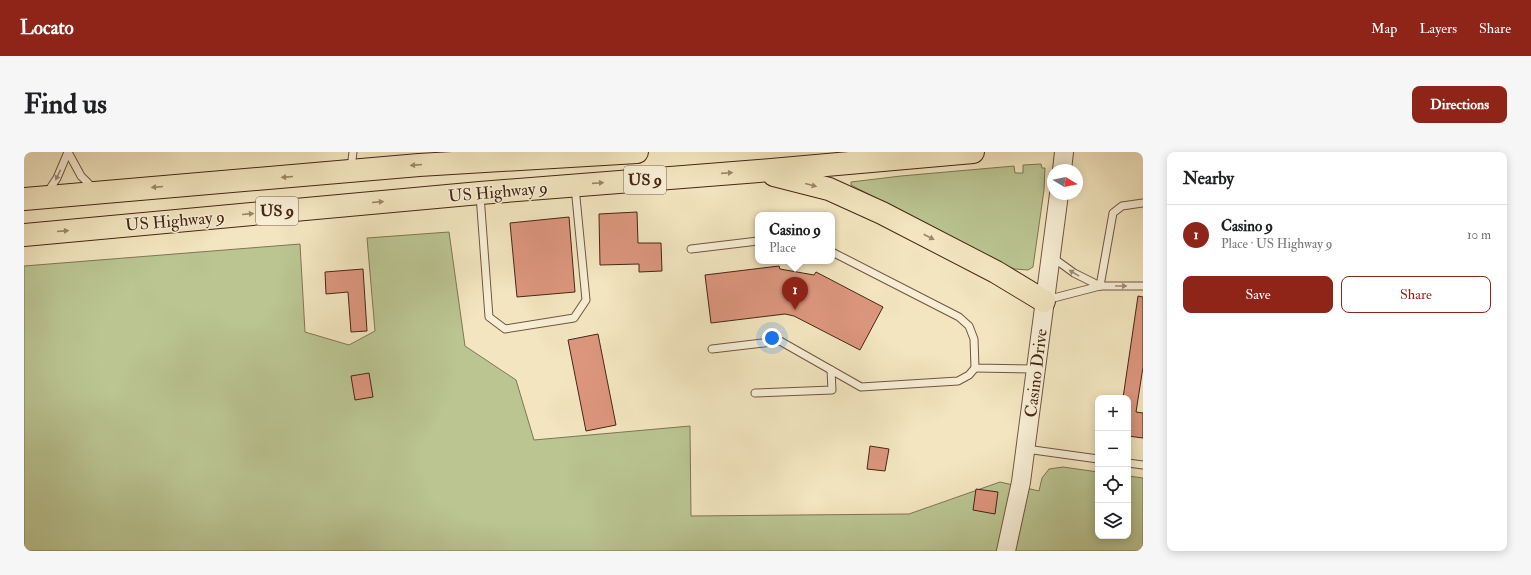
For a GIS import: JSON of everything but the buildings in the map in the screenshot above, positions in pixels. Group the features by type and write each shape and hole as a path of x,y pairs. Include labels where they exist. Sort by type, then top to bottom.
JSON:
{"highway":[{"name":"US Highway 9","path":"34,198 352,162 418,165 637,152"},
{"name":"US Highway 9","path":"24,235 480,193 759,171 972,152"},
{"path":"759,171 829,189 882,213 996,272 1044,301"}],"street":[{"path":"1063,164 1064,152"},
{"name":"Casino Drive","path":"1006,551 1018,500 1026,449 1058,200"}],"lane":[{"path":"68,152 81,176 97,192"},
{"path":"34,198 57,178 68,152"},
{"path":"480,193 489,317 505,329 574,318 586,300 575,185"},
{"path":"1100,286 1113,213 1122,206 1143,203"},
{"path":"691,249 755,241"},
{"path":"712,349 780,342 860,387 958,380 969,375 975,368 974,339 969,326 959,317 835,254"},
{"path":"1050,256 1074,273 1100,286"},
{"path":"1044,301 1100,286 1143,286"},
{"path":"975,368 1036,369"},
{"path":"755,393 832,390 831,370"},
{"path":"1026,449 1095,459"},
{"path":"1131,463 1143,465"}],"green space":[{"path":"1041,164 1042,168 1045,168 1044,190 1033,267 1028,270 1015,269 1004,265 851,185 851,182 901,176 1014,166 1015,173 1023,173 1023,165"},
{"path":"449,232 465,346 516,380 534,440 690,426 691,516 909,514 1000,482 1039,491 1042,478 1049,469 1063,467 1095,472 1095,539 1131,539 1131,476 1143,478 1143,551 24,551 24,266 300,244 305,332 349,345 375,331 367,238"}],"place":[{"name":"Casino 9","path":"795,310"}]}
